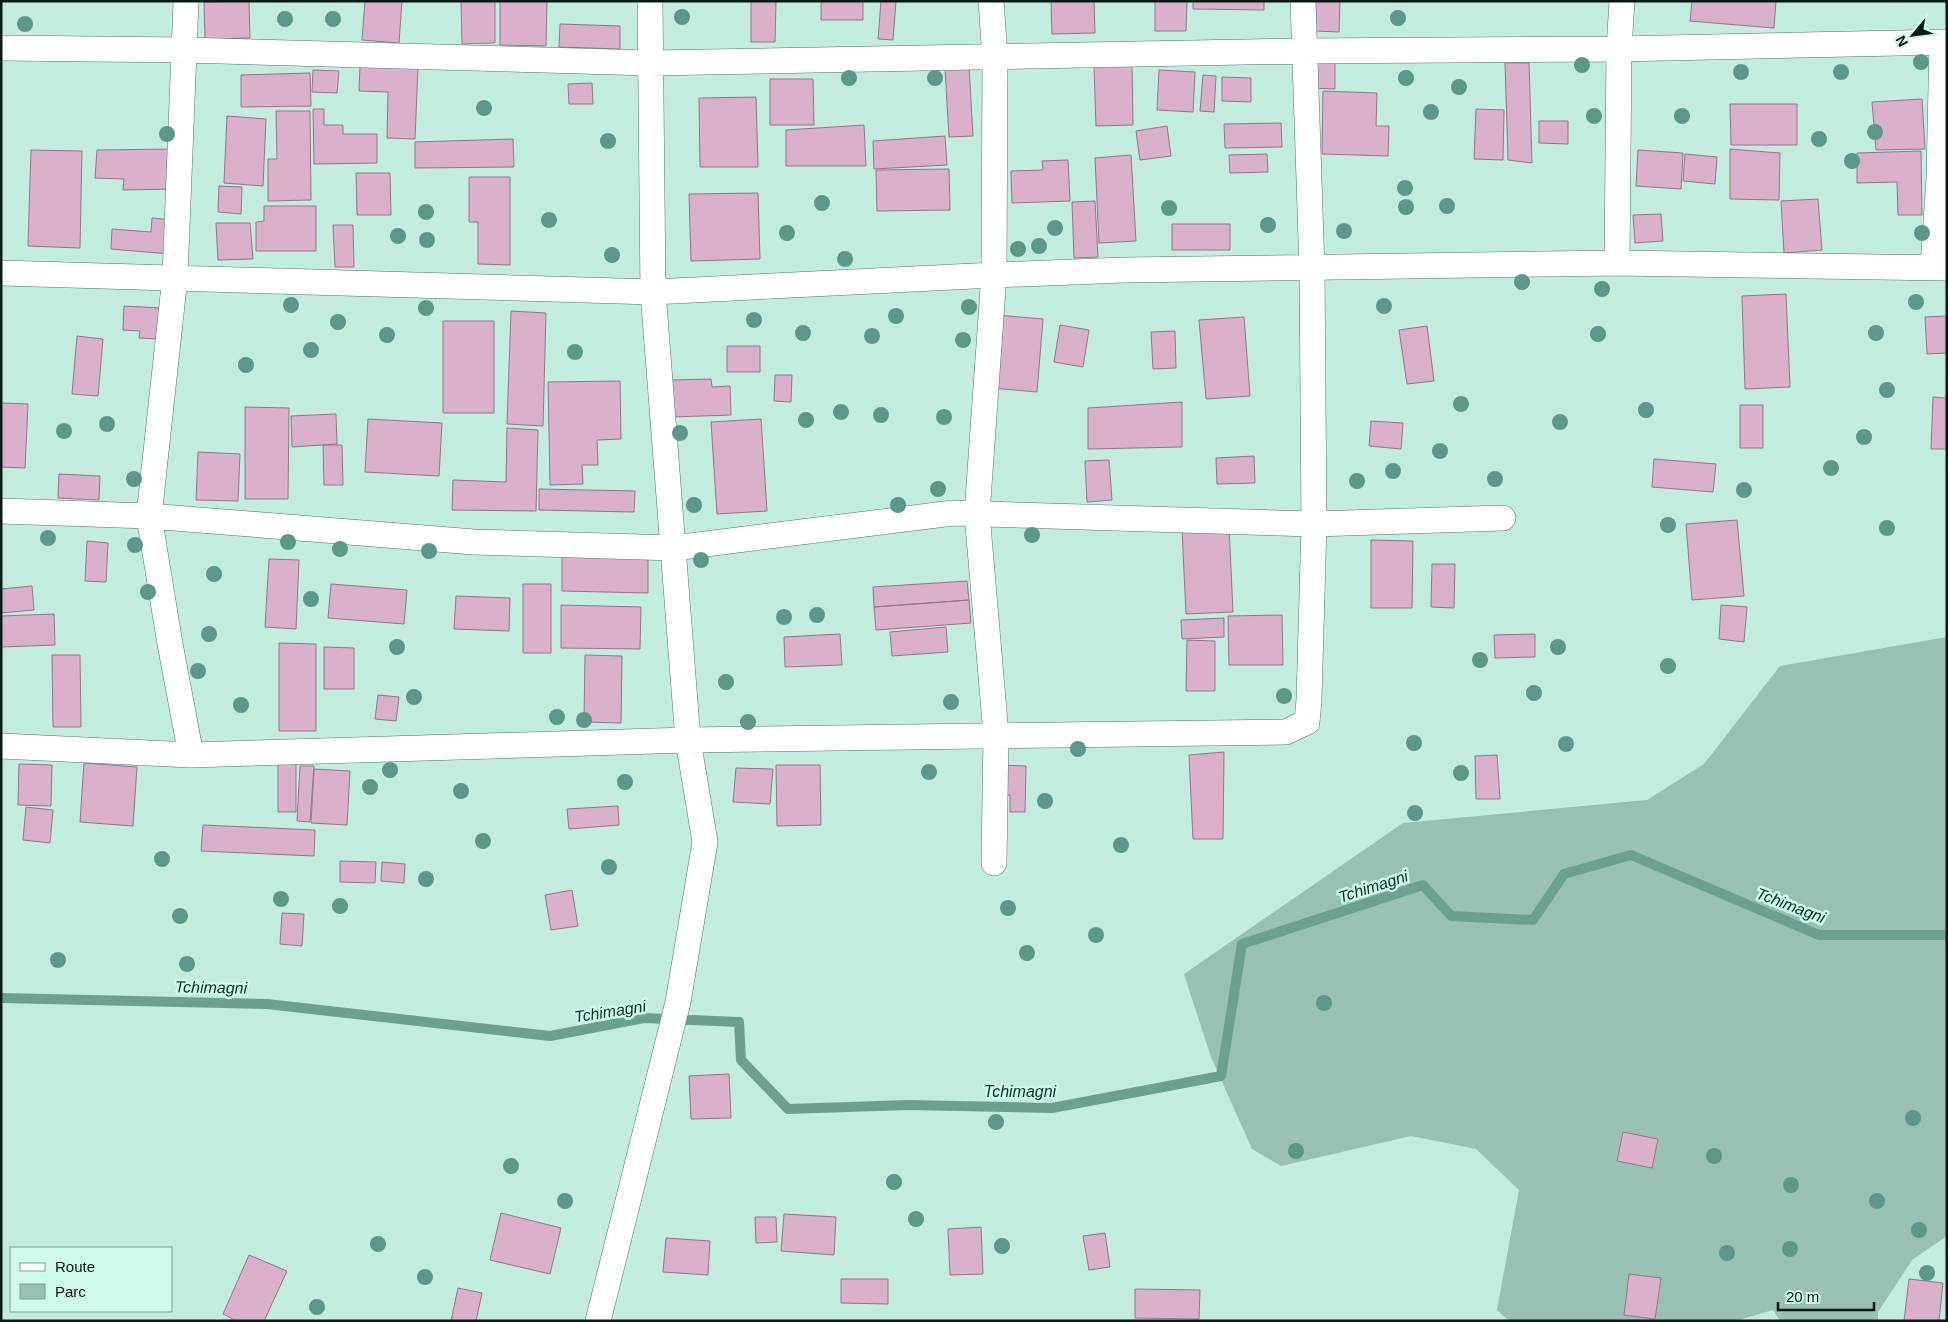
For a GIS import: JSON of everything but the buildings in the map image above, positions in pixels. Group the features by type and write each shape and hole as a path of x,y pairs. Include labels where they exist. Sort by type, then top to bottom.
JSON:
{"street":[{"path":"186,1 175,277 149,516 170,644 192,755"},
{"path":"598,1321 678,1002 704,842 688,740 653,292 650,1"},
{"path":"991,1 995,58 994,275 977,514 996,734 994,863"},
{"path":"1,746 192,755 688,740 996,734 1286,732 1307,722 1314,524 1312,269 1303,1"},
{"path":"1617,263 1619,49 1622,1"},
{"path":"1,48 185,50 650,63 1304,51 1619,49 1944,42 1939,178 1940,267 1617,263 1312,269 1124,270 653,292 1,273"},
{"path":"1,511 149,516 474,542 674,548 953,513 1314,524 1503,518"}],"green space":[{"path":"1947,637 1947,1236 1912,1260 1878,1312 1878,1321 1780,1321 1773,1310 1735,1321 1509,1321 1497,1310 1519,1190 1476,1149 1411,1136 1281,1166 1252,1149 1211,1057 1184,974 1403,823 1647,800 1704,764 1780,666"}],"waterway":[{"name":"Tchimagni","path":"1,998 267,1004 550,1036 644,1018 739,1022 741,1060 788,1109 908,1105 1052,1108 1221,1076 1242,944 1423,885 1451,916 1533,920 1564,874 1631,855 1819,935 1947,935"}]}
